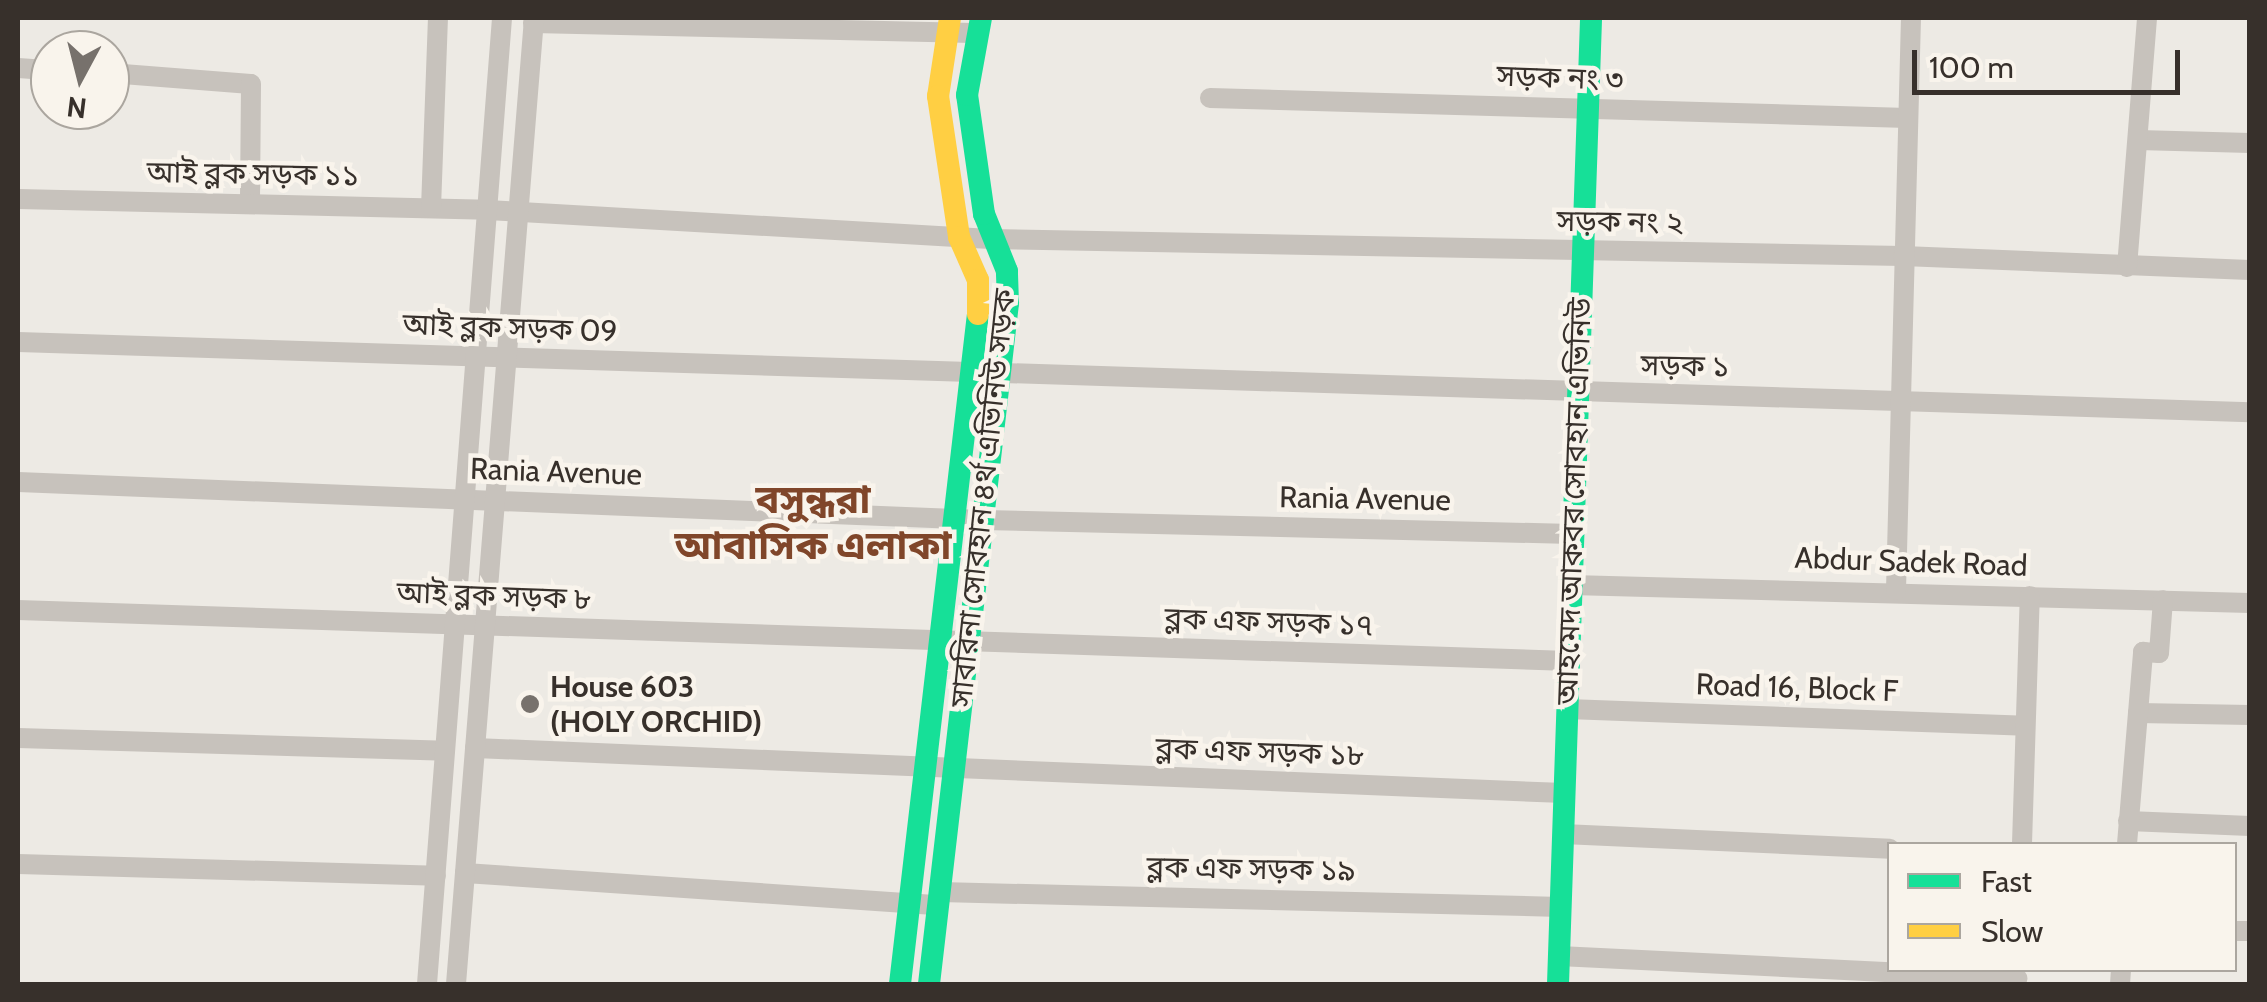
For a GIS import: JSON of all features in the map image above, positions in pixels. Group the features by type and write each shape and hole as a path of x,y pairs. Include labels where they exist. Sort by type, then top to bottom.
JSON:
{"street":[{"path":"431,208 438,18"},
{"path":"427,984 502,18"},
{"name":"আহমেদ আকবর সোবহান এভিনিউ","path":"1558,984 1560,956 1553,907 1578,108 1572,18"},
{"name":"আহমেদ আকবর সোবহান এভিনিউ","path":"1578,108 1591,18"},
{"path":"1896,590 1911,18"},
{"path":"2127,267 2147,18"},
{"path":"456,984 534,20 977,26"},
{"name":"সাবরিনা সোবহান ৪র্থ এভিনিউ সড়ক","path":"900,984 978,280 959,237 938,96 947,25"},
{"name":"সাবরিনা সোবহান ৪র্থ এভিনিউ সড়ক","path":"929,984 1000,372 1007,271 990,239 967,95 977,26"},
{"path":"130,75 251,84 250,204"},
{"name":"সড়ক নং ৩","path":"1210,98 1908,118"},
{"path":"2138,140 2250,143"},
{"name":"আই ব্লক সড়ক ১১","path":"18,198 518,211 959,237"},
{"name":"সড়ক নং ২","path":"959,237 1903,256 2250,270"},
{"name":"আই ব্লক সড়ক 09","path":"18,342 1000,372"},
{"name":"সড়ক ১","path":"1000,372 1569,394 1900,398 2250,412"},
{"name":"Rania Avenue","path":"18,482 952,519 1564,533"},
{"name":"আহমেদ আকবর সোবহান এভিনিউ","path":"1542,984 1563,834 1556,793 1567,708 1560,661 1571,585 1564,533"},
{"name":"Abdur Sadek Road","path":"1571,585 1896,590 2250,603"},
{"path":"2022,842 2030,596"},
{"path":"2127,842 2143,652 2159,653 2162,600"},
{"name":"আই ব্লক সড়ক ৮","path":"18,610 968,643"},
{"name":"ব্লক এফ সড়ক ১৭","path":"968,643 1560,661"},
{"name":"Road 16, Block F","path":"1567,708 2025,726"},
{"path":"2138,713 2250,715"},
{"path":"18,738 445,751"},
{"name":"ব্লক এফ সড়ক ১৮","path":"476,748 1556,793"},
{"path":"2128,821 2250,826"},
{"path":"1563,834 1887,849"},
{"path":"18,864 436,876"},
{"name":"ব্লক এফ সড়ক ১৯","path":"465,872 909,903 939,898 1553,907"},
{"path":"1560,956 1887,971"},
{"path":"1908,972 2017,977"}],"traffic: fast":[{"path":"929,984 1008,303 1007,271 984,214 967,95 981,18"},
{"path":"1558,984 1591,18"},
{"path":"900,984 978,314"}],"traffic: slow":[{"path":"950,18 938,96 959,237 978,280 978,314"}],"place":[{"name":"House 603 (HOLY ORCHID)","path":"530,704"}],"district":[{"name":"বসুন্ধরা আবাসিক এলাকা","path":"813,522"}]}
